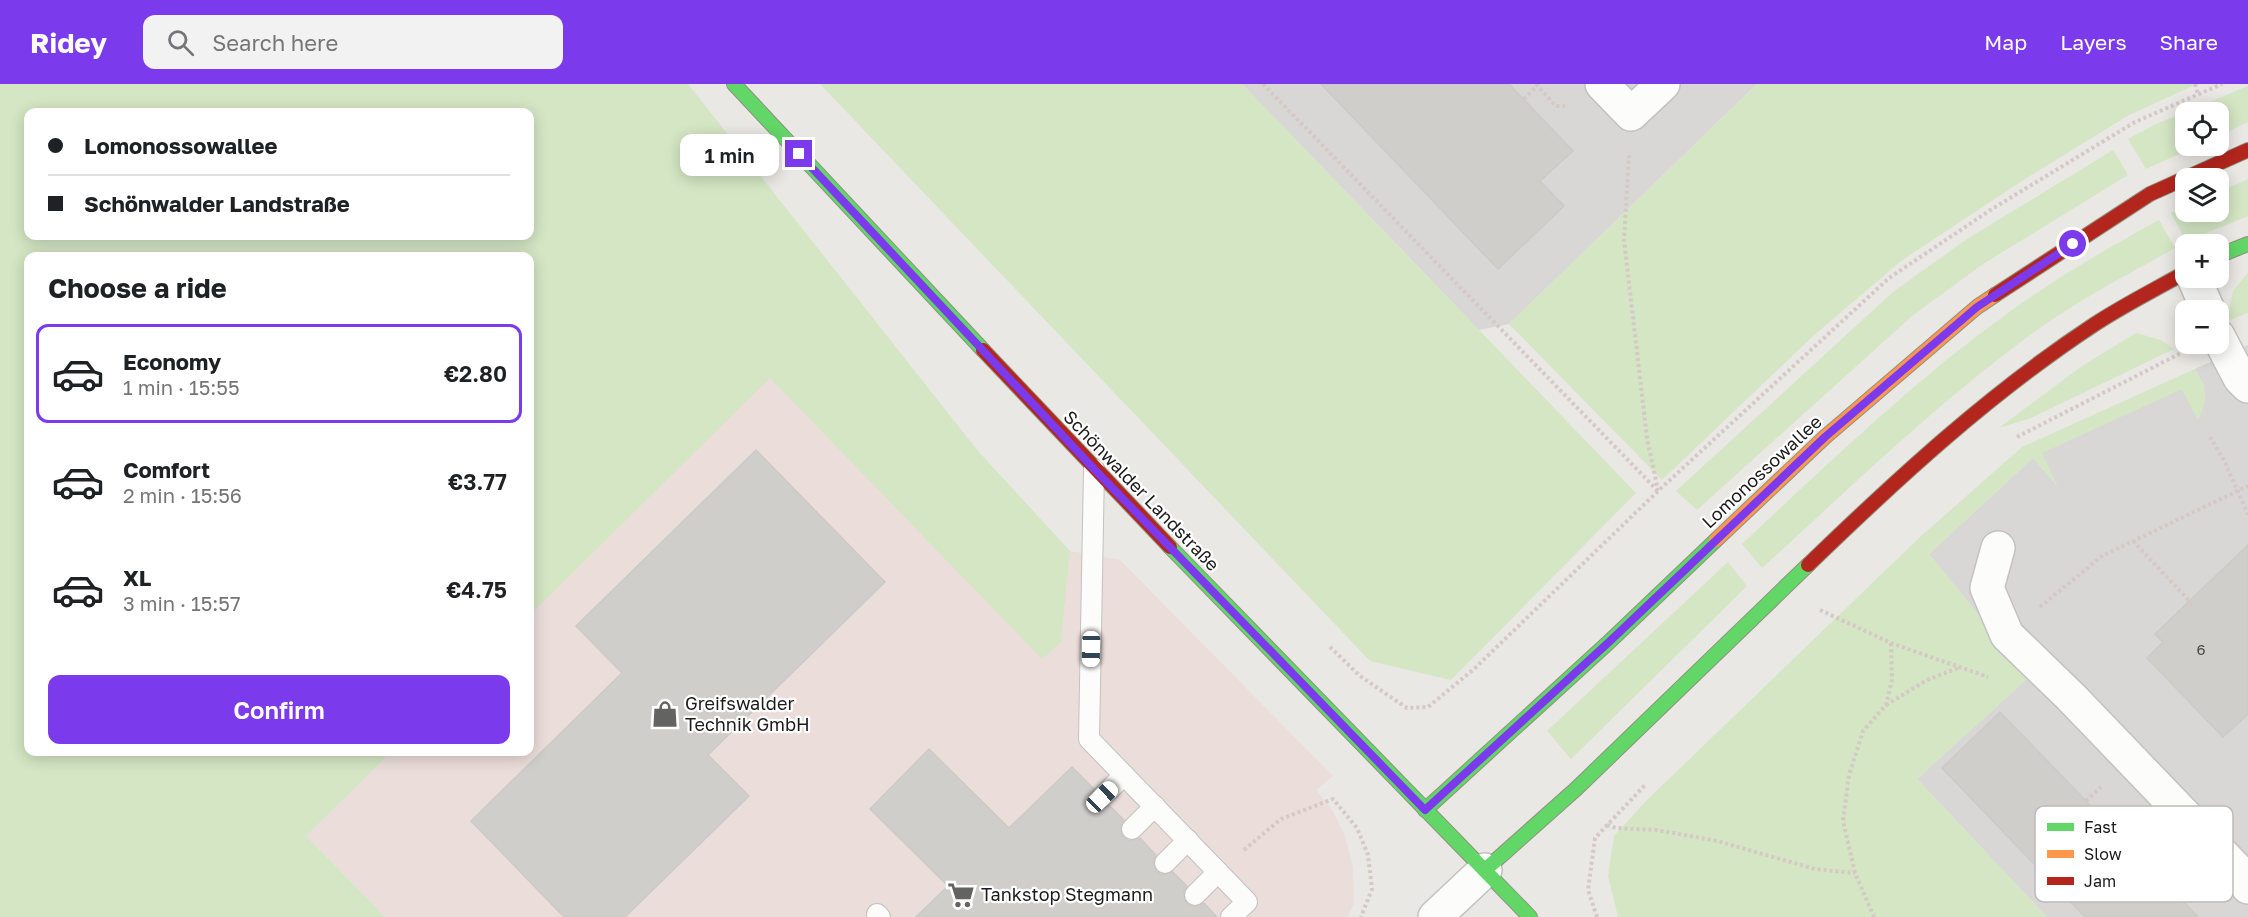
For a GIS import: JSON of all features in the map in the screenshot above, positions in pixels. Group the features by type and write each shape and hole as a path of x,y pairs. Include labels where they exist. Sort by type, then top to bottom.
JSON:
{"street":[{"name":"Schönwalder Landstraße","path":"734,84 1094,469 1530,917"},
{"path":"1602,84 1630,114 1664,84"},
{"name":"Lomonossowallee","path":"1425,810 1609,642 1825,437 1977,307 2150,194 2248,150"},
{"path":"2229,252 2248,244"},
{"path":"1434,917 1576,789 1875,500 1935,446 2034,366 2096,322 2175,278"},
{"path":"2215,354 2248,386"},
{"path":"1998,548 1987,588 2007,635 2071,697 2176,806"},
{"path":"2233,866 2243,876 2248,887"}],"lane":[{"path":"1094,469 1089,739 1247,902 1231,917"},
{"path":"1102,797 1124,775"},
{"path":"1132,829 1155,806"},
{"path":"1165,863 1188,840"},
{"path":"1195,895 1218,872"}],"path":[{"path":"1263,84 1658,491"},
{"path":"2195,84 2198,94"},
{"path":"1327,644 1359,676 1407,708 1428,707 1474,669 1658,491 1888,278 1992,209 2135,122 2222,84"},
{"path":"1524,99 1537,85 1556,106"},
{"path":"1630,114 1624,240 1647,438 1658,491"},
{"path":"2010,443 2019,436 2182,354"},
{"path":"2210,437 2224,460 2248,515"},
{"path":"2007,635 2102,556 2248,486"},
{"path":"2133,542 2194,606"},
{"path":"1824,600 1816,608 1891,643 1992,678"},
{"path":"1886,705 1892,680 1891,643"},
{"path":"1874,917 1855,873 1843,821 1849,775 1863,731 1886,705 1927,680 1959,668"},
{"path":"1597,917 1587,890 1594,838 1647,783"},
{"path":"1218,872 1281,819 1333,800 1357,828 1368,855 1372,889 1361,917"},
{"path":"1606,825 1617,828 1657,830 1717,841 1815,869 1855,873"}],"shaded area":[{"path":"1242,84 1757,84 1509,324 1479,330"},
{"path":"2248,345 2248,917 2047,917 1917,779 2029,677 1929,554 2033,458 2056,484 2041,453 2182,388 2198,419 2204,386 2195,369"},
{"path":"770,377 1042,658 1061,642 1070,551 1120,560 1333,776 1316,790 1332,810 1344,833 1353,867 1354,904 1347,917 385,917 306,836 387,756 534,756 534,611"}],"green space":[{"path":"0,84 688,84 978,451 1070,551 1061,642 1042,659 770,378 534,611 534,252 24,252 24,756 387,756 306,836 385,917 0,917"},
{"path":"820,84 1242,84 1636,493 1451,680 1370,661"},
{"path":"1757,84 2191,84 2193,86 2129,115 2025,179 1901,261 1812,337 1662,480 1509,324"},
{"path":"2248,86 2248,122 2229,131 2229,102 2209,102"},
{"path":"2175,116 2175,156 2146,169 2128,139"},
{"path":"2113,150 2128,175 1983,264 1912,316 1697,510 1676,491 1893,292 1967,239"},
{"path":"2248,179 2248,216 2203,234 2182,234 2176,222 2229,222 2229,188"},
{"path":"2159,220 2175,248 2065,311 1995,362 1893,448 1762,568 1742,544 1935,369 2022,303 2100,253"},
{"path":"2248,273 2248,313 2230,320 2229,311 2233,291"},
{"path":"2136,333 2161,340 2174,349 2031,418 1999,428 2082,366"},
{"path":"2195,369 2205,394 2204,406 2198,420 2182,389 2042,453 2058,487 2033,458 1929,554 2029,677 1917,779 2047,917 1618,917 1608,876 1614,836 1646,801 1919,538 2022,447"},
{"path":"1728,562 1747,586 1571,759 1547,731"}],"building":[{"path":"1321,84 1509,84 1573,151 1540,181 1564,206 1498,269"},
{"name":"Greifswalder Technik GmbH","path":"756,450 885,582 708,755 749,796 625,917 564,917 471,821 622,673 576,626"},
{"path":"2248,545 2248,714 2223,737 2147,658 2163,642 2155,634"},
{"path":"2000,712 2091,806 2035,806 2035,865 1942,768"},
{"path":"929,749 1009,828 1072,767 1094,789 1090,794 1093,805 1099,809 1110,806 1124,820 1120,826 1123,837 1129,841 1140,838 1156,855 1153,860 1156,871 1162,875 1173,872 1187,886 1183,892 1186,903 1192,907 1204,903 1217,917 916,917 948,886 870,809"},
{"path":"2071,902 2184,902 2198,917 2085,917"}],"traffic: fast":[{"path":"734,84 983,350"},
{"path":"2229,252 2248,244"},
{"path":"1425,810 1609,642 1716,540"},
{"path":"1170,547 1530,917"},
{"path":"1485,870 1576,789 1808,565"}],"traffic: slow":[{"path":"1716,540 1825,437 1977,307 1995,295"}],"traffic: jam":[{"path":"1995,295 2150,194 2248,150"},
{"path":"1808,565 1946,438 2019,379 2095,324 2175,278"},
{"path":"983,350 1170,547"}],"place":[{"name":"Greifswalder Technik GmbH","path":"665,714"},
{"name":"Tankstop Stegmann","path":"961,895"}],"route":[{"path":"799,154 1094,469 1425,810 1609,642 1825,437 1977,307 2073,244"}]}
